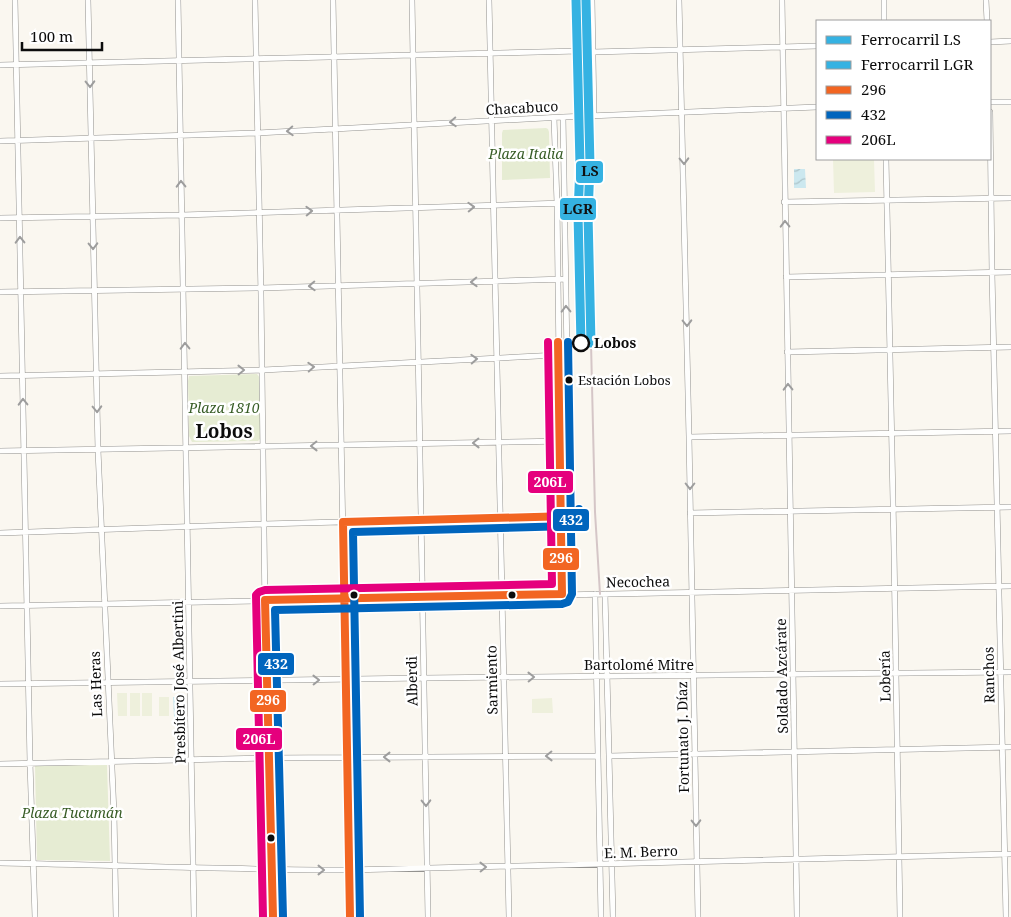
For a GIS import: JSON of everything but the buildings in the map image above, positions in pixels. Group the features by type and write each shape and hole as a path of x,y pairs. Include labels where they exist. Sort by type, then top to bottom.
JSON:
{"street":[{"path":"15,0 30,763 35,917"},
{"name":"Las Heras","path":"88,0 98,450 116,917"},
{"name":"Presbítero José Albertini","path":"178,0 194,917"},
{"path":"255,0 264,447 265,600 273,917"},
{"path":"333,0 350,917"},
{"name":"Alberdi","path":"412,0 428,917"},
{"name":"Sarmiento","path":"489,0 504,677 504,757 509,917"},
{"path":"577,0 581,116"},
{"path":"592,0 594,116"},
{"name":"Fortunato J. Díaz","path":"679,0 683,112 698,917"},
{"name":"Soldado Azcárate","path":"782,0 797,917"},
{"path":"884,0 884,20"},
{"path":"986,0 987,20"},
{"path":"991,42 1011,41"},
{"path":"593,52 816,46"},
{"path":"0,65 579,51"},
{"path":"991,102 1011,102"},
{"name":"Chacabuco","path":"0,141 257,133 581,116 816,107"},
{"path":"562,117 571,594"},
{"path":"554,118 557,203 562,594"},
{"name":"Lobería","path":"886,160 892,510 897,673 900,917"},
{"name":"Ranchos","path":"990,160 1006,917"},
{"path":"784,202 1011,198"},
{"path":"0,218 416,209 564,202"},
{"path":"786,277 1011,272"},
{"path":"0,292 261,288 565,279"},
{"path":"558,336 566,336"},
{"path":"787,352 1011,347"},
{"path":"0,376 262,370 558,355"},
{"path":"559,376 567,376"},
{"path":"689,437 1011,431"},
{"path":"0,451 568,441"},
{"path":"690,513 1011,507"},
{"path":"0,533 570,516"},
{"name":"Necochea","path":"0,606 1011,586"},
{"path":"595,594 601,917"},
{"path":"605,594 613,917"},
{"name":"Bartolomé Mitre","path":"0,684 1011,672"},
{"path":"609,756 1011,747"},
{"path":"0,764 269,758 598,756"},
{"name":"E. M. Berro","path":"0,863 115,864 272,870 350,870 1011,854"}],"green space":[{"name":"Plaza Italia","path":"546,128 549,132 550,178 502,180 503,130"},
{"path":"833,160 874,160 875,192 834,193"},
{"name":"Plaza 1810","path":"257,374 260,378 260,439 258,441 192,442 189,436 189,376"},
{"path":"117,693 127,693 127,716 118,716"},
{"path":"130,693 140,693 140,716 130,716"},
{"path":"142,693 152,693 152,716 142,716"},
{"path":"159,697 169,697 169,716 159,716"},
{"path":"552,698 553,713 532,713 532,699"},
{"name":"Plaza Tucumán","path":"107,765 110,861 37,860 35,766"}],"water":[{"path":"794,169 805,169 806,188 794,188"},
{"path":"173,697 182,697 182,716 174,717"}],"railway":[{"path":"591,343 595,512 600,594"}],"rail line":[{"name":"LGR","path":"576,0 580,165 578,214 581,343"},
{"name":"LS","path":"586,0 590,165 588,214 591,343"}],"transit line":[{"name":"206L","path":"263,917 256,595 265,590 552,584 548,342"},
{"name":"296","path":"273,917 265,600 562,594 558,342"},
{"name":"432","path":"283,917 275,610 562,604 568,602 572,594 568,342"},
{"name":"432","path":"360,917 353,532 571,526 579,520 579,509"},
{"name":"296","path":"350,917 343,522 570,516 569,511"}],"place":[{"name":"Lobos","path":"581,343"},
{"name":"Estación Lobos","path":"569,380"}],"district":[{"name":"Lobos","path":"224,431"}]}
